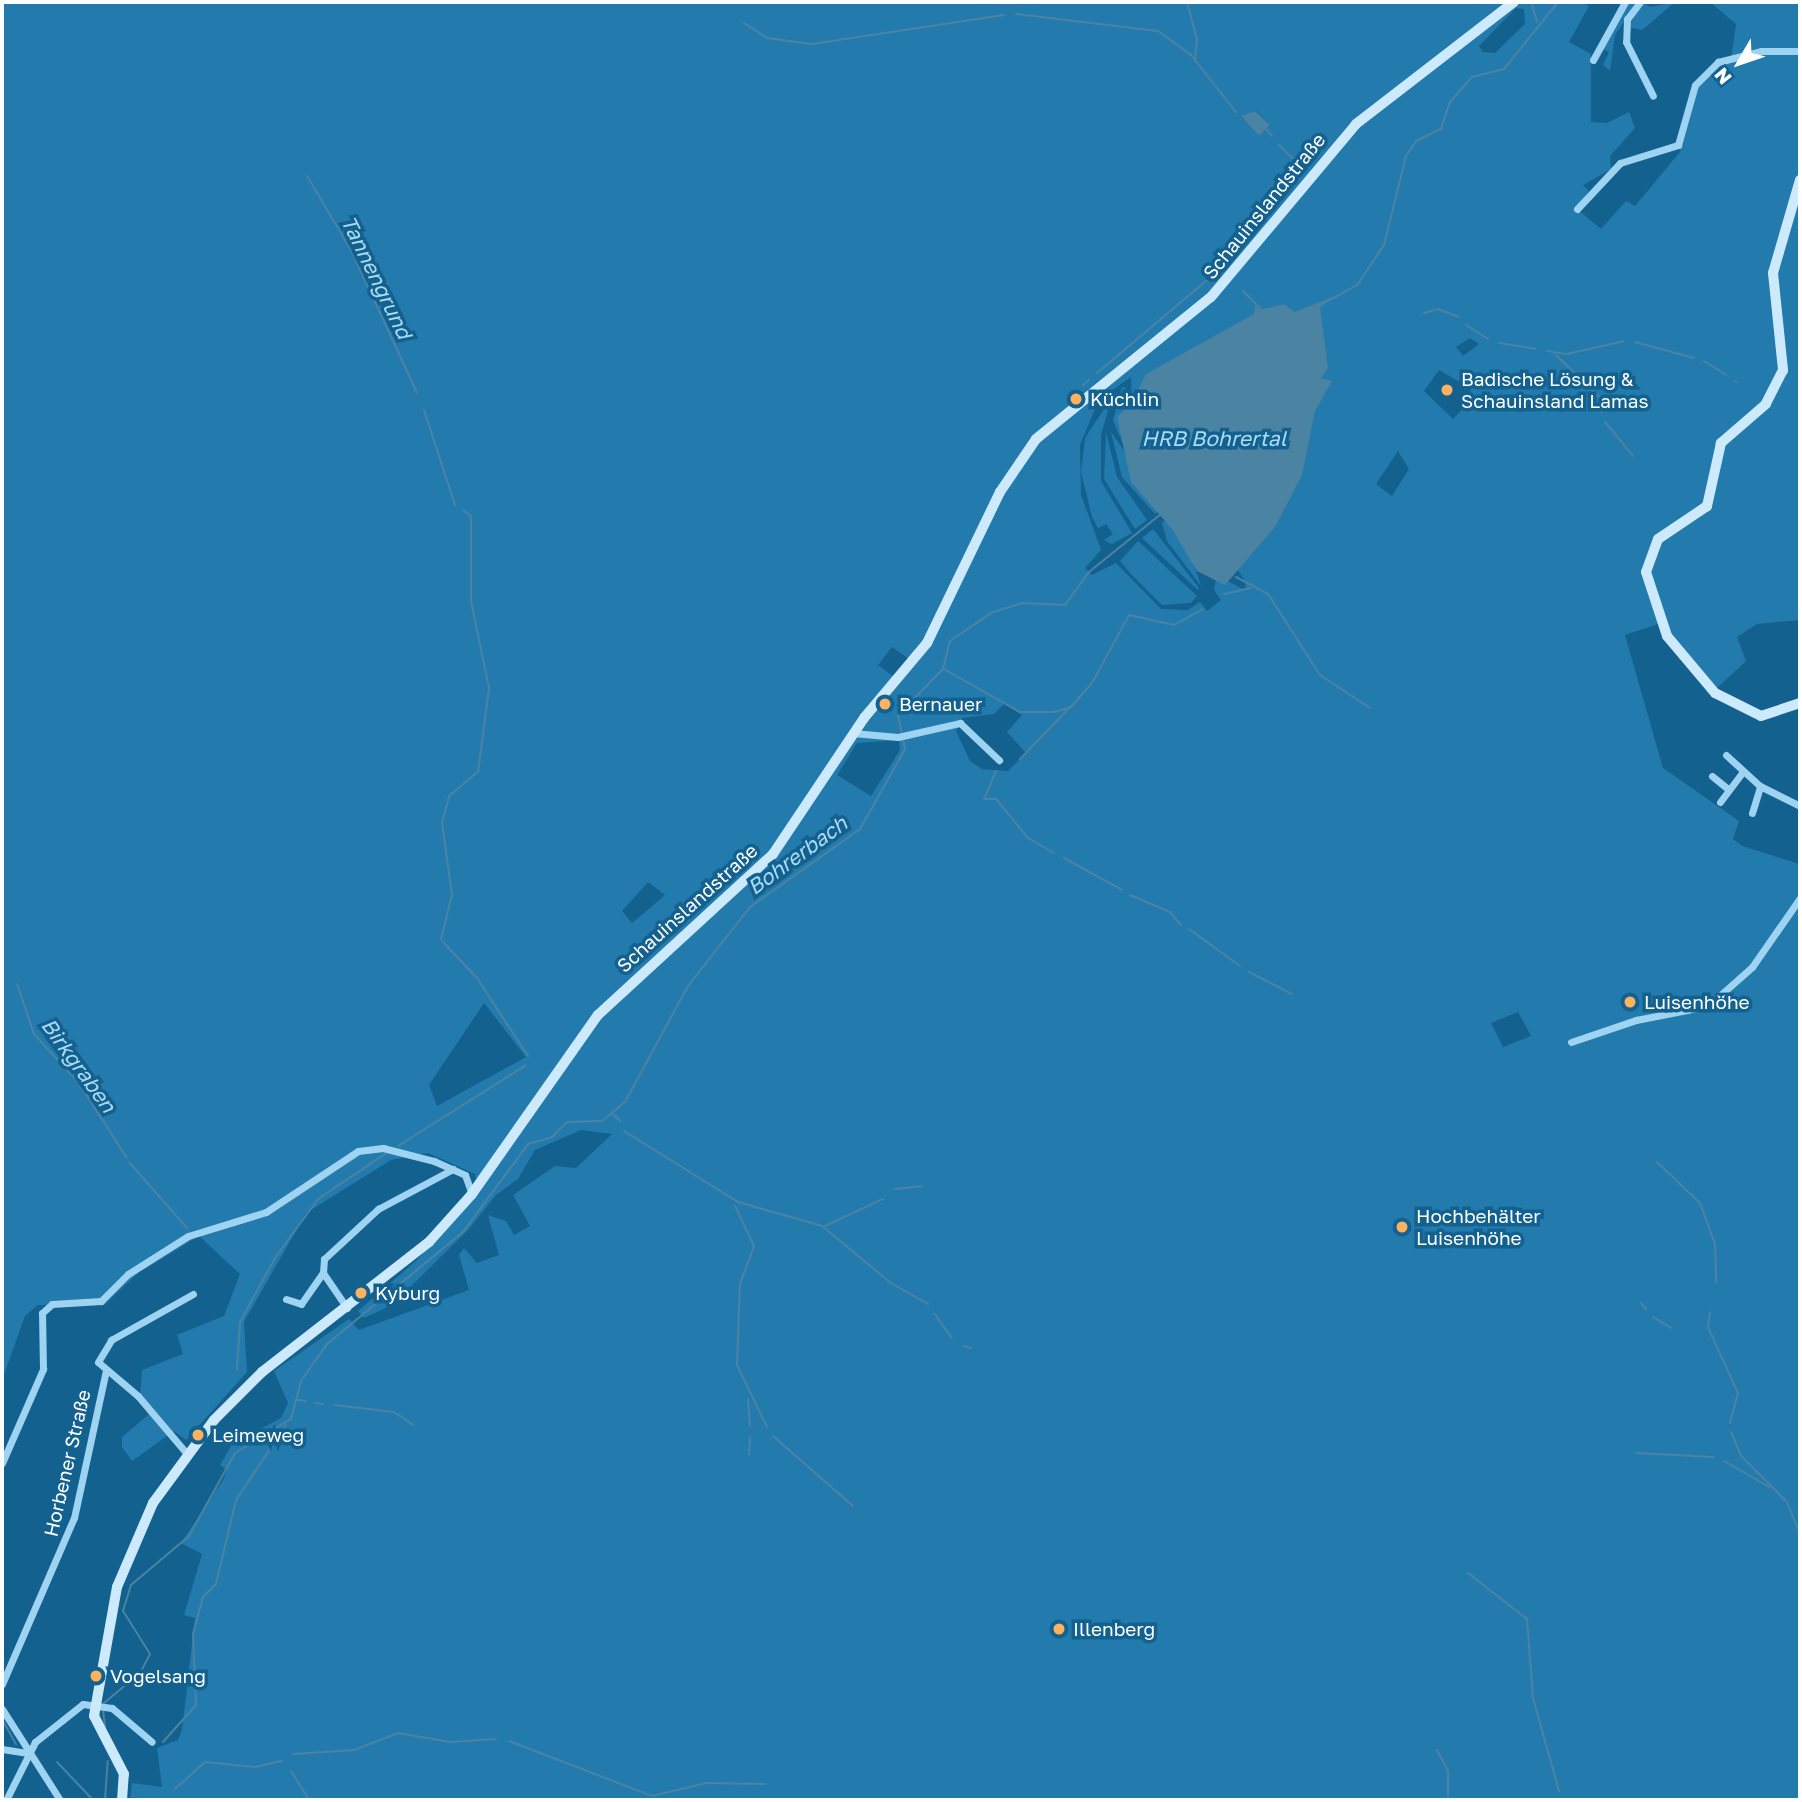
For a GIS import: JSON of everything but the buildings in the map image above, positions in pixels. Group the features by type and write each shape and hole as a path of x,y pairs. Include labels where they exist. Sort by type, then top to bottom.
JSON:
{"main road":[{"name":"Schauinslandstraße","path":"122,1800 124,1774 99,1735 97,1706 133,1541 188,1455 237,1394 348,1309 429,1242 472,1194 583,1032 773,854 853,733 927,643 1000,492 1036,439 1211,297 1356,124 1514,2"},
{"path":"1800,180 1773,273 1783,370 1766,404 1721,443 1707,506 1651,548 1648,587 1667,636 1715,692 1761,716 1800,703"}],"street":[{"path":"1593,60 1625,2"},
{"path":"1640,2 1627,19 1626,42 1653,96"},
{"path":"1577,209 1620,163 1678,145 1695,85 1718,62 1761,51 1800,51"},
{"path":"853,733 898,737 967,724 999,760"},
{"path":"1726,755 1742,773 1760,786 1800,806"},
{"path":"1720,802 1742,773"},
{"path":"1712,776 1728,789"},
{"path":"1752,813 1760,786"},
{"path":"1571,1042 1636,1020 1708,1006 1752,967 1800,898"},
{"path":"2,1463 43,1369 46,1308 102,1301 128,1273 188,1236 218,1222 266,1212 343,1156 383,1148 453,1168 466,1175 472,1194"},
{"path":"286,1299 301,1304 323,1273 331,1249 364,1219 453,1168"},
{"path":"323,1273 348,1309"},
{"name":"Horbener Straße","path":"2,1684 74,1518 106,1370 98,1362 111,1340 193,1294"},
{"path":"106,1370 188,1455"},
{"path":"6,1800 27,1753 76,1707 97,1706 112,1709 152,1742"},
{"path":"2,1709 27,1753 60,1800"},
{"path":"2,1749 27,1753"}],"shaded area":[{"path":"2,2 1581,2 1589,6 1569,42 1591,54 1591,122 1607,123 1629,112 1635,128 1610,156 1611,169 1583,185 1589,191 1576,208 1601,229 1626,201 1635,206 1680,152 1696,87 1731,59 1736,24 1710,2 1800,2 1800,620 1757,624 1737,637 1746,661 1715,690 1661,623 1625,635 1663,768 1739,821 1733,839 1742,846 1800,864 1800,1800 130,1800 132,1783 162,1787 157,1748 178,1740 182,1730 195,1618 184,1615 202,1554 181,1543 223,1480 227,1470 220,1465 232,1444 281,1418 288,1403 274,1371 349,1319 359,1330 469,1290 459,1255 464,1248 477,1263 499,1255 488,1215 506,1221 514,1235 530,1226 513,1195 555,1166 576,1168 612,1134 581,1130 535,1150 518,1179 496,1195 468,1230 392,1305 364,1318 358,1311 417,1260 478,1191 475,1174 428,1153 391,1160 306,1213 244,1322 247,1372 186,1440 174,1431 132,1461 122,1447 122,1437 153,1411 140,1397 142,1370 183,1354 177,1335 224,1316 240,1274 199,1236 138,1273 104,1305 38,1305 25,1316 2,1380","holes":["1516,8 1524,9 1525,24 1495,53 1483,52 1479,46","1256,111 1270,125 1259,136 1241,116","1470,338 1479,344 1463,356 1456,347","1439,370 1470,388 1472,399 1453,419 1424,391","1131,377 1132,407 1245,581 1246,591 1217,575 1214,590 1221,600 1207,611 1200,602 1188,610 1161,609 1116,563 1092,575 1085,568 1101,550 1081,495 1080,445 1095,409 1090,406","1398,451 1409,469 1392,496 1376,484","892,647 909,659 894,677 878,665","1004,704 1022,715 1007,732 1026,753 1008,771 982,769 970,761 956,731 962,718 994,714","899,740 900,750 871,796 837,775 857,743","648,882 665,895 632,923 622,911","484,1003 526,1057 437,1106 429,1085","1518,1012 1531,1036 1503,1047 1491,1023"]},
{"path":"1628,2 1637,2 1615,35 1610,71 1603,65 1609,52 1602,49"},
{"path":"1642,2 1650,7 1675,2 1642,30 1629,27"},
{"path":"1122,387 1126,388 1124,447 1113,420"},
{"path":"1112,397 1101,435 1101,481 1132,533 1112,544 1104,540 1113,534 1106,524 1098,528 1092,517 1081,472 1085,438"},
{"path":"1106,432 1117,477 1147,520 1135,529 1104,479"},
{"path":"1111,432 1164,507 1155,514 1122,477"},
{"path":"1171,516 1184,535 1201,586 1167,541 1162,523"},
{"path":"1153,529 1199,588 1198,590 1142,538"},
{"path":"1138,541 1197,596 1191,603 1162,605 1131,574 1120,561"}],"water":[{"path":"1255,111 1270,125 1259,136 1241,116"},
{"name":"HRB Bohrertal","path":"1340,294 1320,307 1328,368 1321,378 1332,381 1315,411 1302,475 1275,527 1225,585 1197,571 1172,529 1131,482 1117,417 1132,403 1146,374 1254,314 1255,305 1260,310 1284,304 1295,312"}],"waterway":[{"path":"1187,2 1197,39 1195,62"},
{"name":"Bohrerbach","path":"1334,298 1358,284 1384,245 1406,156 1416,141 1441,129 1450,102 1472,77 1504,69 1558,2"},
{"path":"1532,5 1537,21"},
{"path":"1016,14 1158,31 1191,55 1236,112"},
{"path":"744,23 767,38 812,44 1004,15"},
{"path":"1266,129 1272,136"},
{"path":"1279,145 1292,158 1309,158"},
{"path":"1097,373 1219,270 1309,158"},
{"name":"Tannengrund","path":"307,176 351,250 417,393"},
{"path":"1243,291 1262,310"},
{"path":"1424,313 1438,309 1459,317"},
{"path":"1466,325 1488,339"},
{"path":"1547,351 1567,354 1624,341"},
{"path":"1635,342 1694,358"},
{"path":"1499,343 1536,349"},
{"path":"1556,355 1600,398"},
{"path":"1704,361 1726,375"},
{"path":"1083,385 1089,380"},
{"path":"1600,408 1602,413"},
{"name":"Tannengrund","path":"424,410 455,505"},
{"path":"1605,422 1633,456"},
{"name":"Tannengrund","path":"441,939 452,895 442,823 449,796 478,772 489,688 471,601 471,516 463,510"},
{"name":"Bohrerbach","path":"902,734 898,715 943,669 950,641 991,613 1022,603 1065,605 1089,572 1162,513"},
{"path":"1236,577 1268,594 1320,675 1370,708"},
{"path":"1224,594 1250,588"},
{"path":"944,669 1020,712 1054,712 1071,707 1092,683 1129,615 1174,625 1203,609"},
{"path":"1020,759 1070,707"},
{"name":"Bohrerbach","path":"104,1703 140,1673 150,1654 123,1611 131,1585 189,1536 235,1453 291,1419 301,1381 327,1344 463,1232 528,1144 552,1137 567,1122 602,1121 625,1102 688,986 750,907 860,829 905,749 903,739"},
{"path":"996,771 984,799 996,799 1028,838 1054,853"},
{"path":"1064,858 1122,890"},
{"path":"1130,895 1170,912 1181,925"},
{"path":"1189,929 1240,966"},
{"name":"Tannengrund","path":"442,941 477,978 528,1056"},
{"path":"1249,972 1292,994"},
{"name":"Birkgraben","path":"17,984 34,1034 78,1082 127,1158"},
{"name":"Tannengrund","path":"398,1146 526,1065"},
{"path":"613,1114 620,1121"},
{"path":"624,1131 738,1202 822,1226 891,1283 928,1304"},
{"name":"Tannengrund","path":"237,1369 240,1322 275,1258 318,1199 385,1154"},
{"name":"Birkgraben","path":"129,1162 187,1228"},
{"path":"1657,1162 1700,1203 1715,1244 1716,1282"},
{"path":"895,1189 922,1186"},
{"path":"825,1226 883,1199"},
{"path":"735,1206 754,1246 740,1284 737,1365 767,1427"},
{"path":"1641,1303 1646,1309"},
{"path":"1710,1312 1708,1327 1738,1393 1730,1423"},
{"path":"935,1314 952,1338"},
{"path":"1653,1317 1671,1328"},
{"path":"964,1346 971,1348"},
{"path":"748,1399 750,1426"},
{"path":"297,1400 306,1401"},
{"path":"315,1403 323,1404"},
{"path":"335,1405 394,1412 413,1425"},
{"path":"163,1742 196,1705 193,1634 203,1597 216,1584 236,1500 286,1425"},
{"path":"1731,1432 1741,1456 1787,1502 1800,1534"},
{"path":"773,1436 853,1506"},
{"path":"749,1454 750,1438"},
{"path":"1636,1453 1714,1457"},
{"path":"1724,1461 1769,1487"},
{"path":"1468,1573 1527,1619 1533,1698 1559,1791"},
{"name":"Bohrerbach","path":"103,1709 105,1728"},
{"path":"2,1719 16,1744"},
{"path":"293,1754 354,1750 398,1733 450,1742 496,1739"},
{"path":"509,1741 652,1796 706,1783 765,1784"},
{"path":"1437,1750 1448,1771 1448,1800"},
{"name":"Bohrerbach","path":"105,1800 108,1761"},
{"path":"175,1789 205,1762 255,1767 282,1761"},
{"path":"57,1762 93,1800"},
{"path":"291,1771 309,1800"}],"place":[{"name":"Badische Lösung & Schauinsland Lamas","path":"1447,390"},
{"name":"Küchlin","path":"1076,399"},
{"name":"Bernauer","path":"885,704"},
{"name":"Luisenhöhe","path":"1630,1002"},
{"name":"Hochbehälter Luisenhöhe","path":"1402,1227"},
{"name":"Kyburg","path":"361,1293"},
{"name":"Leimeweg","path":"198,1435"},
{"name":"Illenberg","path":"1059,1629"},
{"name":"Vogelsang","path":"96,1676"}]}
